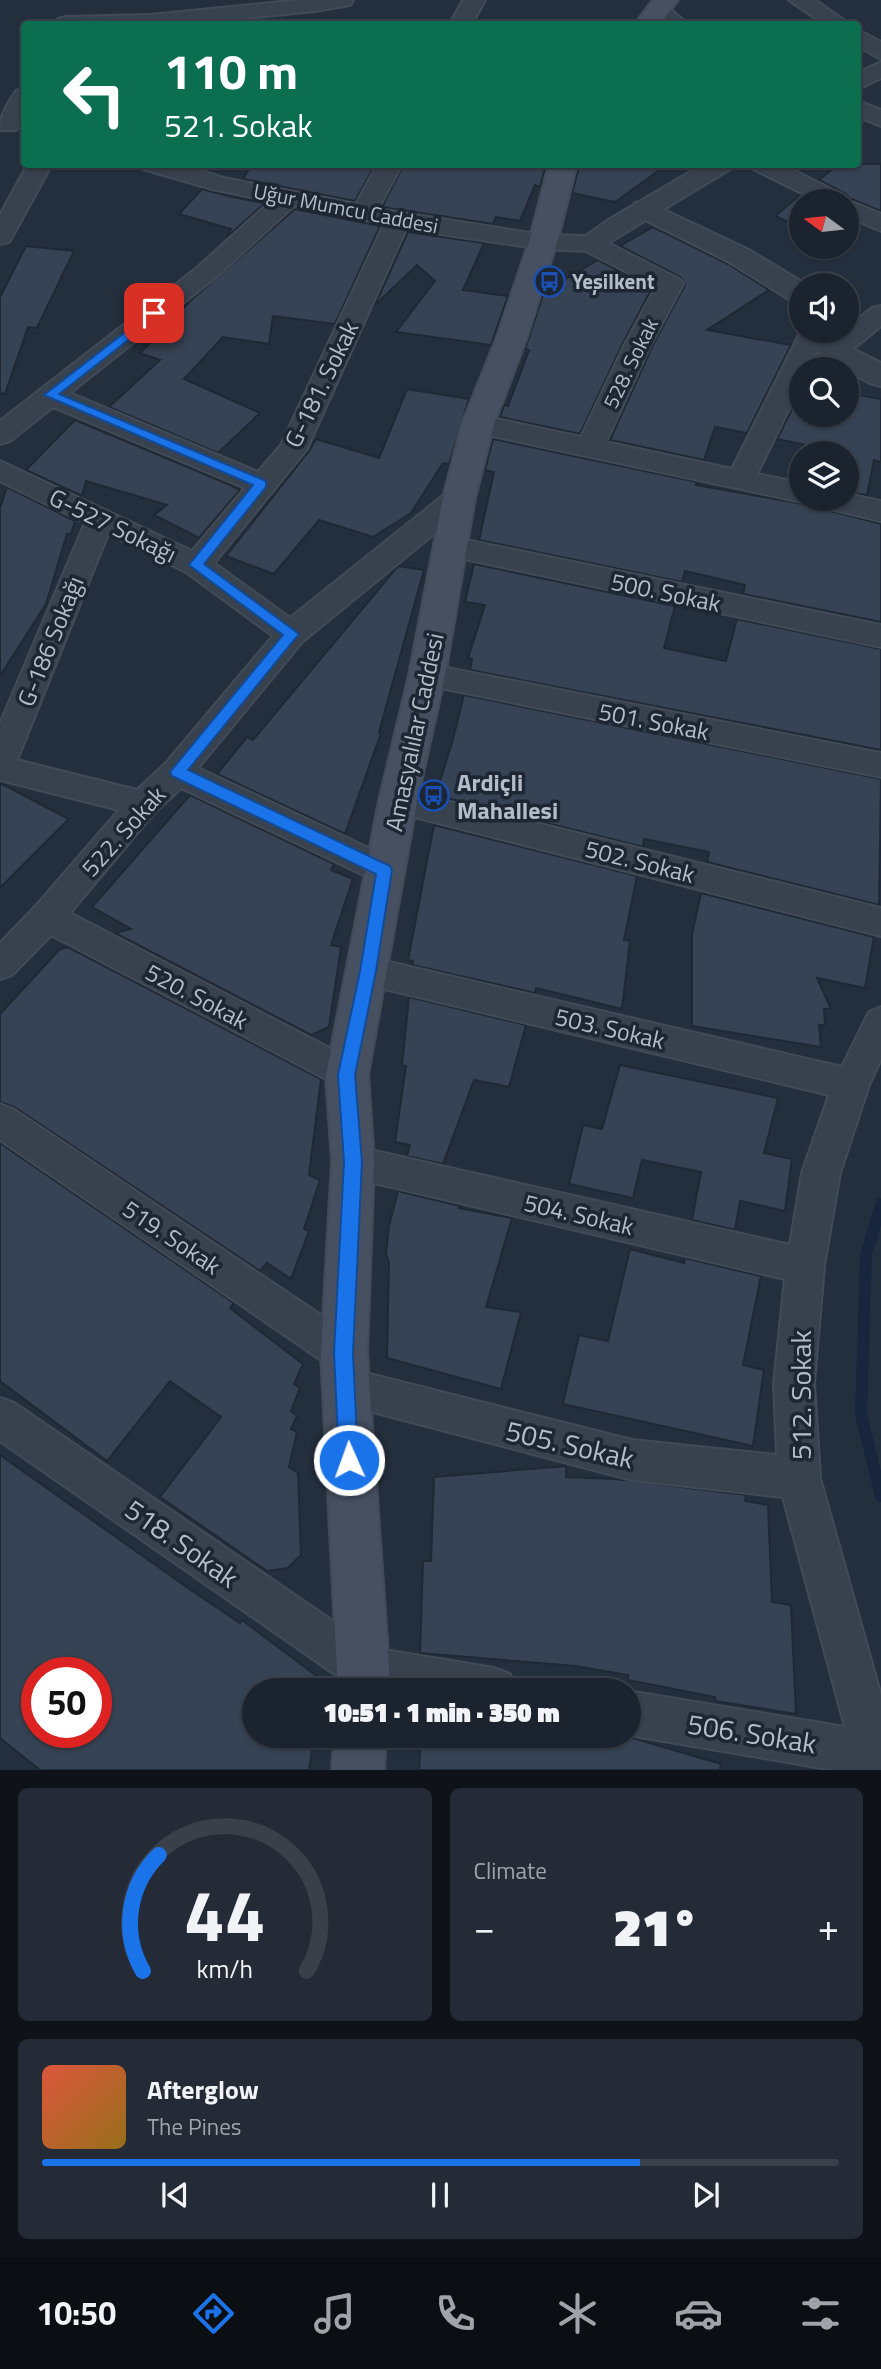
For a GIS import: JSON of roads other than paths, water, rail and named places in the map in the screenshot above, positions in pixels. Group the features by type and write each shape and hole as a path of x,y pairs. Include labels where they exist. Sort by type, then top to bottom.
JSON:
{"main road":[{"name":"Amasyalılar Caddesi","path":"363,1678 345,1370 353,1162 347,1075 368,971 384,870 427,676 459,498 478,424 512,337 543,242 563,168"},
{"path":"358,1770 359,1748"}],"street":[{"path":"68,21 79,0"},
{"path":"190,21 310,15 342,0"},
{"path":"463,21 474,0"},
{"path":"800,0 833,21"},
{"path":"861,39 881,52"},
{"path":"861,80 881,69"},
{"path":"11,126 21,103"},
{"path":"861,109 881,119"},
{"path":"0,237 38,168"},
{"name":"Uğur Mumcu Caddesi","path":"181,168 225,174 290,197 398,220 543,242 590,244"},
{"path":"364,213 388,168"},
{"path":"590,244 715,168"},
{"path":"769,168 811,189"},
{"path":"0,435 207,272 290,197"},
{"path":"645,209 739,256 789,287"},
{"path":"859,213 881,224"},
{"name":"G-181. Sokak","path":"196,565 293,449 398,220"},
{"name":"528. Sokak","path":"590,244 670,284 637,346 590,447"},
{"path":"859,323 881,314"},
{"path":"741,479 819,343"},
{"path":"831,343 881,376"},
{"path":"50,395 261,484"},
{"path":"478,424 789,490"},
{"name":"G-527 Sokağı","path":"0,470 196,565 291,634"},
{"name":"522. Sokak","path":"0,965 47,917 143,804 177,772 291,634 459,498"},
{"path":"859,506 881,511"},
{"name":"G-186 Sokağı","path":"0,762 100,520"},
{"name":"500. Sokak","path":"452,547 881,636"},
{"name":"501. Sokak","path":"427,676 881,765"},
{"path":"0,768 143,804"},
{"path":"177,772 384,870"},
{"name":"502. Sokak","path":"398,801 881,922"},
{"name":"520. Sokak","path":"47,917 347,1075"},
{"name":"503. Sokak","path":"368,971 851,1085"},
{"name":"512. Sokak","path":"876,1762 799,1478 794,1383 805,1266 821,1173 851,1085 881,1022"},
{"name":"519. Sokak","path":"0,1121 345,1370"},
{"name":"504. Sokak","path":"353,1162 805,1266"},
{"name":"505. Sokak","path":"345,1370 632,1461 799,1478"},
{"name":"518. Sokak","path":"0,1417 360,1678"},
{"name":"506. Sokak","path":"641,1716 876,1762"}],"waterway":[{"path":"881,1204 866,1255 861,1415 881,1496"}],"place":[{"name":"Yeşilkent","path":"549,281"},
{"name":"Ardiçli Mahallesi","path":"434,796"}]}
